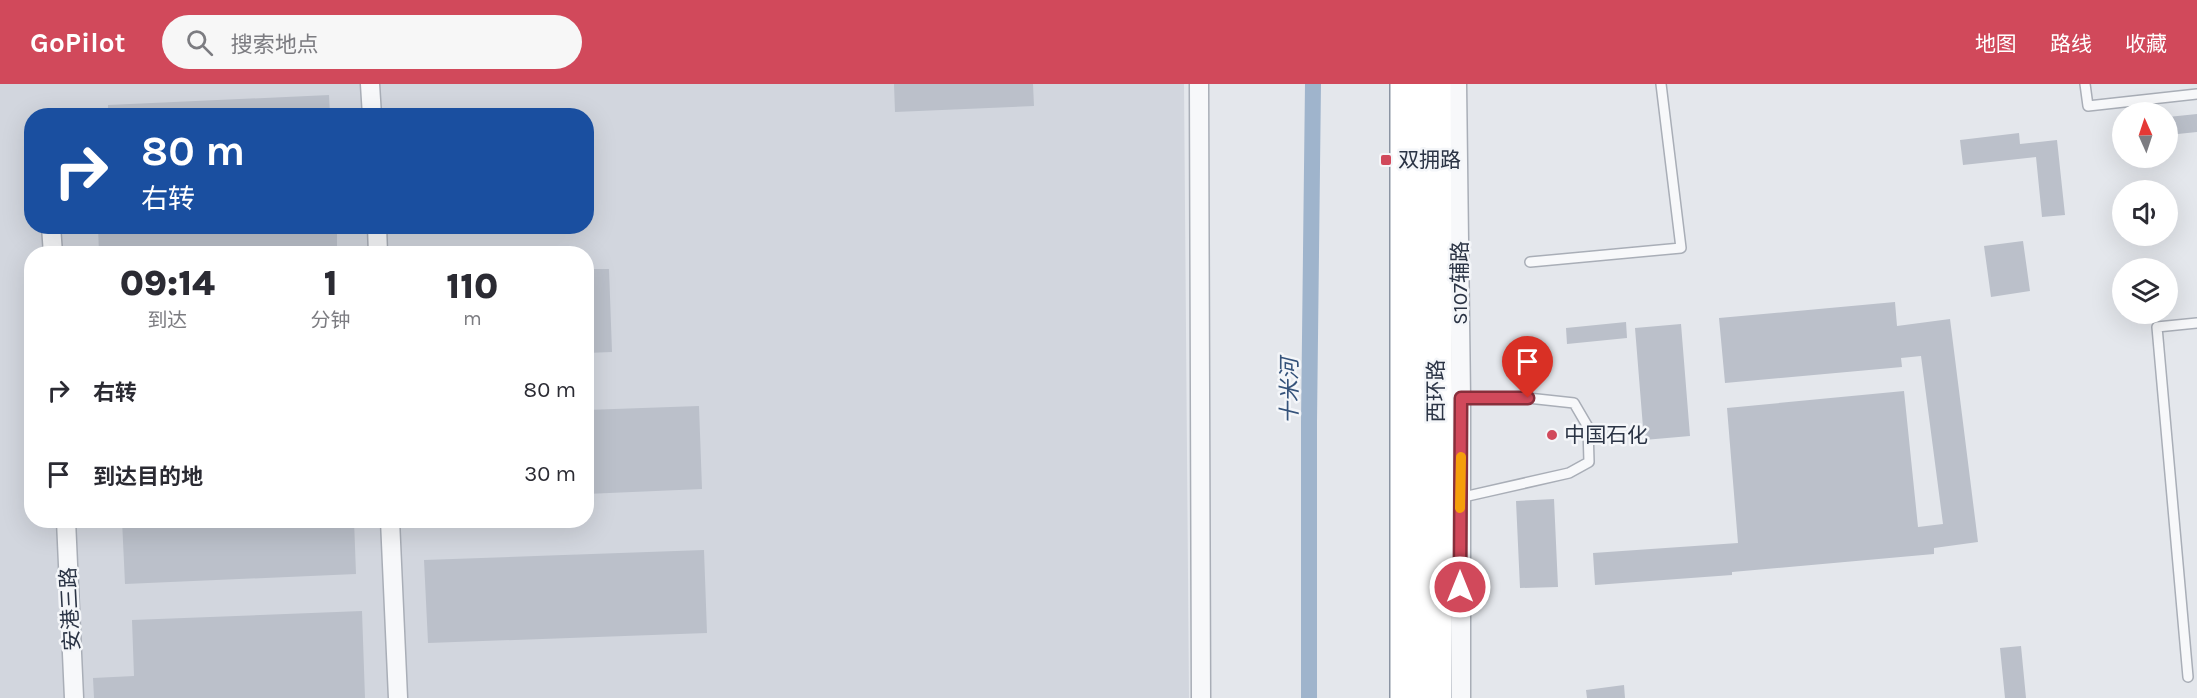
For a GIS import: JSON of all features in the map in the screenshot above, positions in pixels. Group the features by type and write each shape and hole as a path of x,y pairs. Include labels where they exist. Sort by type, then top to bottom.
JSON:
{"highway":[{"name":"西环路","path":"1407,84 1407,698"},
{"name":"西环路","path":"1434,84 1448,399 1448,499 1435,698"}],"street":[{"path":"370,84 372,108"},
{"path":"1199,84 1201,698"},
{"name":"S107辅路","path":"1448,399 1457,84"},
{"path":"1448,499 1461,698"},
{"name":"安港三路","path":"66,528 74,698"},
{"path":"390,528 398,698"}],"lane":[{"path":"1530,262 1681,248 1661,84"},
{"path":"2085,84 2088,106 2197,94"},
{"path":"2188,677 2157,327 2197,323"},
{"path":"1448,399 1528,398 1574,403 1588,427 1589,462 1569,473 1448,499"}],"shaded area":[{"path":"0,84 1184,84 1189,698 0,698"}],"building":[{"path":"894,84 1033,84 1034,106 895,112"},
{"path":"329,95 330,108 108,108 108,105"},
{"path":"2197,114 2197,132 2178,134 2178,116"},
{"path":"2019,133 2020,144 2057,140 2065,215 2042,217 2036,157 1963,165 1960,140"},
{"path":"98,234 337,234 337,246 99,246"},
{"path":"2023,241 2030,291 1991,297 1984,246"},
{"path":"594,269 609,269 612,352 594,353"},
{"path":"1895,302 1897,326 1950,319 1978,542 1934,548 1934,554 1732,572 1732,575 1595,585 1593,553 1738,543 1727,408 1904,391 1918,527 1943,524 1921,356 1901,358 1902,367 1725,383 1719,318"},
{"path":"1626,322 1627,338 1567,344 1566,328"},
{"path":"1681,324 1690,436 1644,440 1635,328"},
{"path":"699,406 702,489 594,494 594,410"},
{"path":"1554,499 1558,587 1520,588 1516,501"},
{"path":"122,528 354,528 356,574 125,584"},
{"path":"704,550 707,633 428,643 424,560"},
{"path":"362,611 365,698 94,698 93,678 134,676 132,620"},
{"path":"2021,646 2026,698 2005,698 2000,648"},
{"path":"1624,685 1625,698 1587,698 1586,690"}],"waterway":[{"name":"十米河","path":"1309,698 1313,84"}],"slow traffic":[{"path":"1460,508 1461,457"}],"place":[{"name":"双拥路","path":"1386,160"},
{"name":"中国石化","path":"1552,435"}],"route":[{"path":"1460,587 1461,398 1528,398"}]}
